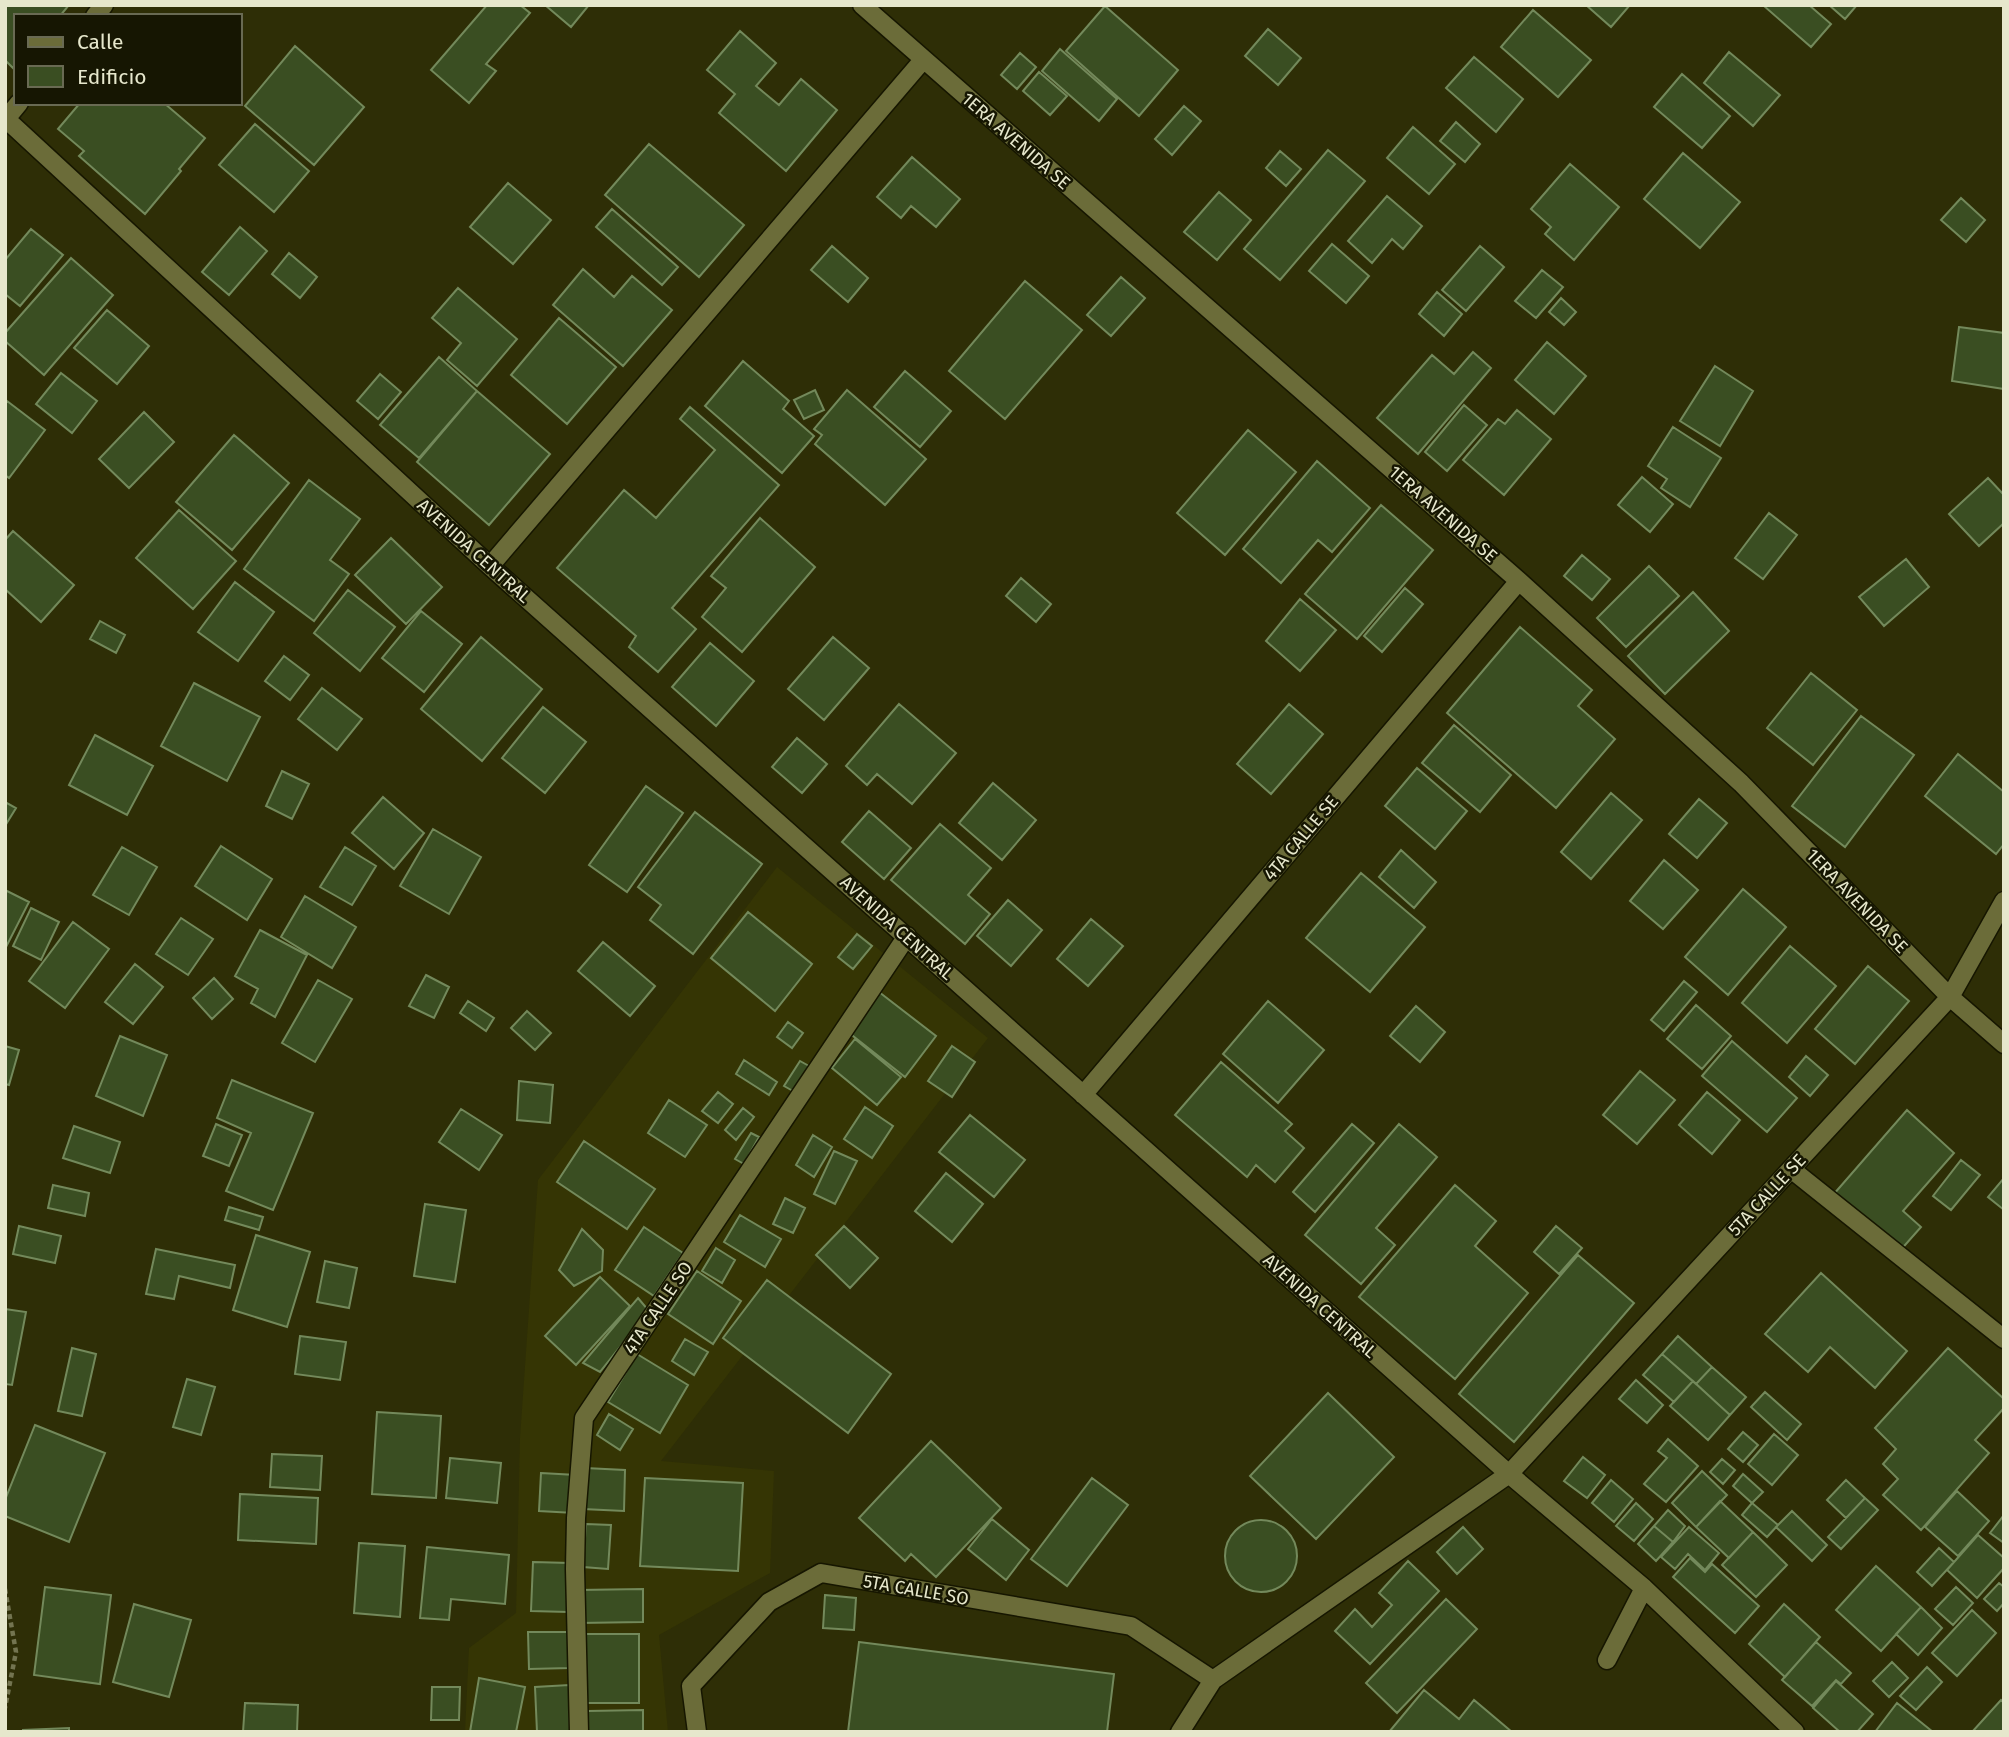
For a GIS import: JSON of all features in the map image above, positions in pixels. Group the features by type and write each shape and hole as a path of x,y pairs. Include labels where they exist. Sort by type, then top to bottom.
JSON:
{"street":[{"name":"1ERA AVENIDA SE","path":"862,5 1519,581 1741,783 1950,997 2004,1044"},
{"path":"490,566 923,60"},
{"path":"5,119 17,105"},
{"name":"AVENIDA CENTRAL","path":"5,119 490,566 1508,1474 1644,1587 1795,1732"},
{"name":"4TA CALLE SE","path":"1083,1095 1519,581"},
{"name":"5TA CALLE SE","path":"1508,1474 1950,997 2004,901"},
{"name":"4TA CALLE SO","path":"579,1732 575,1569 584,1418 907,936"},
{"path":"1791,1169 2004,1339"},
{"path":"1180,1732 1213,1679 1508,1474"},
{"name":"5TA CALLE SO","path":"697,1732 691,1686 769,1602 821,1573 1131,1626 1213,1679"},
{"path":"1607,1660 1644,1587"}],"path":[{"path":"5,1589 16,1652 5,1708"}],"shaded area":[{"path":"777,867 988,1038 661,1461 774,1471 770,1573 659,1635 668,1732 465,1732 469,1648 516,1613 520,1438 538,1180"}],"building":[{"path":"5,5 69,5 62,14 14,14 14,67 5,60"},
{"path":"487,5 520,5 530,13 486,64 496,71 469,103 431,70"},
{"path":"545,5 589,5 571,27"},
{"path":"1586,5 1630,5 1611,27"},
{"path":"1809,5 1831,24 1811,47 1764,6"},
{"path":"1829,5 1857,5 1845,19"},
{"path":"1105,6 1178,70 1139,116 1066,51"},
{"path":"1533,10 1591,60 1558,97 1501,47"},
{"path":"1268,29 1301,58 1278,85 1245,56"},
{"path":"740,31 776,63 756,86 779,105 801,79 837,110 786,171 719,113 735,94 707,70"},
{"path":"295,46 364,107 314,165 245,106"},
{"path":"1060,49 1117,99 1099,121 1042,71"},
{"path":"1729,52 1780,95 1753,126 1704,83"},
{"path":"1020,53 1036,67 1017,89 1001,75"},
{"path":"1474,57 1523,99 1496,132 1446,88"},
{"path":"1039,72 1067,96 1050,115 1023,91"},
{"path":"1682,74 1730,116 1702,148 1654,107"},
{"path":"78,105 166,105 205,138 145,214 79,156 84,151 58,129"},
{"path":"1184,106 1201,121 1172,155 1155,139"},
{"path":"1456,122 1480,144 1465,162 1440,141"},
{"path":"255,124 309,171 274,212 219,165"},
{"path":"1413,127 1455,164 1429,194 1387,158"},
{"path":"649,144 744,225 699,277 605,195"},
{"path":"1328,150 1365,181 1280,280 1244,249"},
{"path":"1280,151 1301,169 1286,186 1266,168"},
{"path":"1683,153 1740,202 1700,248 1644,199"},
{"path":"912,157 960,199 936,227 911,206 901,218 877,197"},
{"path":"1570,164 1619,207 1574,260 1545,234 1551,227 1531,209"},
{"path":"508,183 551,220 513,264 470,227"},
{"path":"1219,192 1251,220 1217,260 1184,232"},
{"path":"1387,196 1422,226 1403,249 1392,239 1372,263 1348,241"},
{"path":"1961,198 1985,220 1966,242 1941,220"},
{"path":"612,209 678,267 662,285 596,227"},
{"path":"240,227 267,251 229,295 202,272"},
{"path":"31,229 63,255 20,306 5,294 5,260"},
{"path":"1332,244 1369,276 1346,303 1309,271"},
{"path":"832,246 868,278 848,302 811,270"},
{"path":"1480,246 1504,267 1466,311 1442,290"},
{"path":"289,253 317,277 300,298 272,274"},
{"path":"71,258 113,295 44,375 5,341 5,333"},
{"path":"583,269 614,297 632,276 672,310 623,366 553,305"},
{"path":"1542,270 1563,287 1536,318 1515,301"},
{"path":"1121,277 1145,298 1111,336 1087,315"},
{"path":"1025,281 1082,330 1005,419 949,371"},
{"path":"458,288 517,339 477,386 447,360 461,343 432,318"},
{"path":"1437,292 1462,314 1444,336 1419,314"},
{"path":"1561,298 1576,312 1564,325 1549,312"},
{"path":"107,310 149,346 117,384 74,348"},
{"path":"559,318 616,367 567,424 511,375"},
{"path":"1959,327 2004,333 2004,389 1952,381"},
{"path":"1547,342 1586,376 1554,414 1515,380"},
{"path":"1473,352 1491,368 1418,454 1377,418 1432,355 1454,374"},
{"path":"439,357 477,391 419,458 380,425"},
{"path":"743,361 789,401 783,409 814,436 782,473 705,406"},
{"path":"1715,366 1753,391 1720,446 1680,421"},
{"path":"905,371 951,411 920,447 874,407"},
{"path":"61,373 97,401 72,433 36,404"},
{"path":"380,374 401,392 378,419 357,401"},
{"path":"815,390 824,410 804,419 794,400"},
{"path":"847,390 926,459 885,505 815,444 822,435 814,429"},
{"path":"477,391 550,454 489,525 417,462"},
{"path":"7,401 45,430 9,478 5,475"},
{"path":"1464,405 1487,425 1447,471 1425,452"},
{"path":"690,407 779,485 672,608 696,629 658,672 629,647 636,636 557,568 624,490 656,518 715,450 680,419"},
{"path":"1517,410 1551,439 1504,495 1463,460 1498,419 1505,424"},
{"path":"144,412 174,442 129,488 99,459"},
{"path":"1673,427 1721,458 1690,507 1661,488 1667,479 1648,466"},
{"path":"1248,430 1296,472 1225,555 1177,513"},
{"path":"234,435 289,483 232,550 176,502"},
{"path":"1317,461 1370,508 1332,552 1318,540 1281,583 1243,549"},
{"path":"1642,477 1673,504 1650,532 1618,505"},
{"path":"1988,478 2004,495 2004,523 1979,546 1949,514"},
{"path":"309,480 360,519 330,560 349,574 314,621 244,569"},
{"path":"1381,505 1433,550 1357,639 1305,594"},
{"path":"179,510 236,561 193,609 136,558"},
{"path":"1769,513 1797,535 1763,579 1735,558"},
{"path":"760,518 815,567 742,652 702,617 726,588 711,576"},
{"path":"13,531 74,585 41,622 5,589 5,540"},
{"path":"391,538 442,587 406,624 355,575"},
{"path":"1582,555 1610,579 1592,600 1564,576"},
{"path":"1906,559 1929,587 1884,626 1859,597"},
{"path":"1649,566 1679,596 1626,647 1597,618"},
{"path":"1021,578 1051,604 1036,622 1006,596"},
{"path":"235,582 274,612 238,661 198,632"},
{"path":"1405,588 1423,604 1382,652 1364,636"},
{"path":"348,590 395,627 360,671 314,633"},
{"path":"1693,592 1729,631 1665,694 1628,656"},
{"path":"1300,599 1336,630 1300,671 1266,641"},
{"path":"421,611 462,644 424,692 382,658"},
{"path":"100,621 125,635 116,653 90,639"},
{"path":"1520,627 1592,690 1578,706 1615,739 1556,808 1447,713"},
{"path":"481,637 542,689 482,761 421,709"},
{"path":"833,637 869,668 824,720 788,689"},
{"path":"710,643 754,681 716,726 672,687"},
{"path":"284,656 309,675 290,700 265,681"},
{"path":"1811,673 1857,710 1813,765 1767,728"},
{"path":"194,683 260,717 227,781 161,746"},
{"path":"322,688 362,719 337,750 298,719"},
{"path":"899,704 956,753 912,804 877,774 867,785 846,766"},
{"path":"1289,704 1323,734 1271,794 1237,764"},
{"path":"543,707 586,742 545,793 502,758"},
{"path":"1861,716 1914,755 1845,847 1792,806"},
{"path":"1454,725 1511,775 1480,812 1422,763"},
{"path":"95,735 153,766 127,815 69,785"},
{"path":"797,738 827,764 802,793 772,767"},
{"path":"1958,754 2004,792 2004,844 1996,854 1925,796"},
{"path":"1417,768 1467,811 1435,849 1385,806"},
{"path":"282,771 309,784 292,819 266,806"},
{"path":"993,783 1036,820 1002,860 959,823"},
{"path":"646,786 683,813 627,892 589,865"},
{"path":"1611,793 1642,820 1591,879 1561,852"},
{"path":"383,797 424,833 394,869 352,833"},
{"path":"1699,799 1727,823 1697,858 1669,834"},
{"path":"5,802 16,808 5,826"},
{"path":"869,811 911,848 884,879 842,842"},
{"path":"695,812 762,864 693,954 650,920 661,905 638,887"},
{"path":"940,824 991,868 968,895 990,914 965,944 891,880"},
{"path":"433,829 481,857 449,914 400,886"},
{"path":"221,846 272,879 247,920 195,886"},
{"path":"122,847 157,867 129,915 93,895"},
{"path":"345,847 376,866 352,905 320,887"},
{"path":"1401,850 1436,882 1414,908 1379,877"},
{"path":"1664,860 1698,890 1663,929 1630,901"},
{"path":"1361,873 1425,927 1370,992 1306,938"},
{"path":"1743,889 1786,927 1728,995 1685,957"},
{"path":"5,890 29,902 5,949"},
{"path":"305,896 356,927 332,968 281,937"},
{"path":"1008,900 1042,930 1011,966 977,936"},
{"path":"31,908 59,922 41,960 13,946"},
{"path":"748,912 812,964 775,1011 711,958"},
{"path":"181,918 213,939 188,975 156,954"},
{"path":"1091,919 1123,946 1088,986 1057,959"},
{"path":"73,922 109,949 65,1008 29,981"},
{"path":"260,930 307,955 275,1017 251,1003 258,989 235,976"},
{"path":"857,934 872,946 853,969 838,957"},
{"path":"603,942 655,986 630,1016 578,971"},
{"path":"1790,946 1836,986 1787,1043 1742,1003"},
{"path":"135,964 163,987 133,1024 105,1002"},
{"path":"1868,966 1909,1001 1855,1064 1815,1029"},
{"path":"426,975 449,987 434,1018 409,1006"},
{"path":"214,978 233,999 212,1019 193,998"},
{"path":"318,980 352,999 315,1062 282,1043"},
{"path":"1684,981 1697,992 1664,1031 1651,1020"},
{"path":"879,992 936,1036 905,1077 848,1032"},
{"path":"468,1001 494,1018 486,1031 460,1013"},
{"path":"1268,1001 1324,1050 1278,1103 1223,1054"},
{"path":"1696,1005 1731,1036 1702,1069 1667,1039"},
{"path":"1416,1006 1445,1032 1420,1062 1390,1036"},
{"path":"527,1011 551,1033 535,1050 511,1028"},
{"path":"788,1022 803,1033 792,1048 777,1037"},
{"path":"120,1036 167,1055 143,1116 96,1096"},
{"path":"855,1039 901,1077 877,1105 832,1068"},
{"path":"1732,1041 1797,1098 1767,1132 1702,1076"},
{"path":"5,1046 19,1050 9,1085 5,1084"},
{"path":"952,1046 975,1062 952,1097 928,1081"},
{"path":"1806,1056 1828,1075 1810,1096 1789,1077"},
{"path":"744,1060 777,1082 769,1095 736,1074"},
{"path":"800,1061 809,1066 793,1091 784,1086"},
{"path":"1221,1062 1292,1124 1285,1131 1304,1148 1275,1182 1256,1165 1247,1177 1175,1115"},
{"path":"1640,1071 1675,1100 1637,1144 1603,1115"},
{"path":"232,1080 313,1113 273,1210 226,1191 251,1133 217,1118"},
{"path":"519,1081 553,1085 550,1123 517,1120"},
{"path":"718,1092 733,1104 718,1123 702,1111"},
{"path":"1707,1092 1740,1120 1712,1154 1679,1125"},
{"path":"669,1100 707,1125 685,1157 648,1133"},
{"path":"865,1107 893,1126 872,1158 844,1139"},
{"path":"743,1108 754,1117 736,1140 725,1130"},
{"path":"461,1109 502,1135 479,1170 439,1142"},
{"path":"1907,1110 1954,1153 1903,1211 1921,1227 1898,1253 1833,1195"},
{"path":"970,1115 1025,1160 994,1197 939,1152"},
{"path":"216,1124 242,1135 229,1166 203,1156"},
{"path":"1352,1124 1374,1143 1315,1212 1293,1192"},
{"path":"1399,1124 1437,1157 1376,1228 1395,1245 1361,1284 1305,1235"},
{"path":"74,1126 120,1142 110,1173 63,1158"},
{"path":"751,1133 759,1137 744,1164 735,1159"},
{"path":"813,1135 832,1147 814,1177 796,1165"},
{"path":"584,1141 655,1189 627,1229 557,1182"},
{"path":"834,1151 857,1161 835,1204 814,1194"},
{"path":"1961,1160 1980,1175 1951,1210 1933,1196"},
{"path":"946,1173 983,1204 952,1242 915,1211"},
{"path":"2004,1178 2004,1210 1988,1197"},
{"path":"53,1185 89,1193 85,1216 48,1208"},
{"path":"1455,1185 1496,1221 1475,1246 1528,1293 1455,1379 1359,1297"},
{"path":"785,1198 805,1208 793,1233 773,1224"},
{"path":"425,1204 466,1210 455,1282 414,1276"},
{"path":"229,1207 263,1217 259,1230 225,1220"},
{"path":"740,1215 781,1239 765,1267 724,1242"},
{"path":"19,1226 61,1236 55,1263 13,1254"},
{"path":"844,1226 878,1258 850,1288 816,1255"},
{"path":"1556,1226 1582,1248 1559,1274 1534,1252"},
{"path":"644,1227 683,1253 654,1296 615,1270"},
{"path":"582,1229 603,1250 602,1271 574,1286 559,1270"},
{"path":"256,1235 310,1252 287,1327 233,1310"},
{"path":"716,1248 735,1260 722,1283 702,1271"},
{"path":"156,1249 235,1265 230,1288 179,1276 174,1299 146,1294"},
{"path":"1578,1255 1634,1303 1514,1442 1459,1394"},
{"path":"325,1261 357,1268 349,1308 317,1302"},
{"path":"697,1271 741,1301 713,1344 668,1314"},
{"path":"1821,1273 1907,1351 1875,1388 1830,1347 1808,1372 1765,1334"},
{"path":"600,1277 630,1306 576,1365 545,1336"},
{"path":"767,1280 891,1374 848,1433 723,1338"},
{"path":"638,1298 649,1311 600,1372 583,1363"},
{"path":"5,1309 26,1312 12,1385 5,1384"},
{"path":"300,1336 346,1342 340,1380 295,1374"},
{"path":"1678,1336 1712,1367 1696,1384 1662,1354"},
{"path":"685,1339 708,1352 694,1375 672,1361"},
{"path":"72,1348 96,1354 82,1416 58,1411"},
{"path":"1948,1348 2004,1399 2004,1408 1975,1440 1989,1453 1921,1530 1883,1495 1898,1479 1883,1464 1896,1449 1875,1428"},
{"path":"637,1354 688,1385 660,1433 608,1402"},
{"path":"1662,1354 1693,1381 1674,1402 1643,1375"},
{"path":"1712,1367 1746,1397 1730,1415 1696,1384"},
{"path":"187,1379 215,1387 201,1435 173,1427"},
{"path":"1636,1380 1663,1405 1647,1423 1619,1399"},
{"path":"1693,1381 1730,1415 1708,1440 1670,1406"},
{"path":"1765,1392 1801,1424 1787,1440 1751,1407"},
{"path":"1328,1393 1394,1457 1316,1539 1250,1476"},
{"path":"377,1412 441,1416 436,1498 372,1494"},
{"path":"609,1414 633,1429 620,1450 597,1435"},
{"path":"35,1425 105,1453 69,1542 5,1516 5,1500"},
{"path":"1743,1432 1758,1445 1743,1462 1728,1449"},
{"path":"1774,1434 1798,1455 1772,1485 1748,1464"},
{"path":"1668,1439 1698,1466 1666,1502 1644,1484 1667,1458 1658,1451"},
{"path":"931,1441 1001,1508 936,1577 911,1554 905,1561 859,1518"},
{"path":"272,1454 322,1456 320,1490 270,1487"},
{"path":"1583,1457 1605,1475 1587,1498 1564,1481"},
{"path":"450,1458 501,1463 497,1503 446,1498"},
{"path":"1722,1459 1735,1470 1723,1484 1710,1472"},
{"path":"585,1468 625,1470 624,1511 583,1509"},
{"path":"1702,1471 1727,1495 1696,1527 1672,1503"},
{"path":"541,1473 576,1475 574,1513 539,1511"},
{"path":"1743,1474 1763,1492 1752,1503 1733,1486"},
{"path":"645,1478 743,1483 738,1571 640,1566"},
{"path":"1092,1478 1128,1505 1067,1586 1031,1559"},
{"path":"1611,1480 1633,1499 1614,1522 1592,1503"},
{"path":"1846,1480 1865,1498 1846,1518 1827,1500"},
{"path":"1957,1491 1989,1521 1958,1556 1925,1527"},
{"path":"240,1494 318,1498 316,1544 238,1540"},
{"path":"1865,1498 1878,1510 1841,1549 1828,1537"},
{"path":"1720,1501 1753,1532 1729,1558 1696,1527"},
{"path":"1636,1503 1653,1519 1634,1541 1616,1526"},
{"path":"1752,1503 1778,1525 1767,1537 1742,1515"},
{"path":"1668,1510 1685,1526 1673,1542 1654,1526"},
{"path":"1792,1511 1827,1545 1812,1561 1776,1527"},
{"path":"2004,1515 2004,1543 1990,1533"},
{"path":"992,1519 1029,1550 1006,1580 968,1549"},
{"path":"1261,1520 1281,1526 1291,1536 1297,1556 1291,1576 1281,1586 1261,1592 1241,1586 1231,1576 1225,1556 1231,1536 1241,1526"},
{"path":"586,1524 611,1525 608,1569 583,1567"},
{"path":"1654,1526 1673,1542 1656,1561 1638,1544"},
{"path":"1463,1527 1483,1549 1457,1574 1437,1552"},
{"path":"1689,1527 1719,1553 1705,1570 1688,1554 1675,1569 1661,1557"},
{"path":"1753,1532 1787,1565 1756,1597 1722,1565"},
{"path":"1978,1535 2004,1558 2004,1568 1977,1598 1947,1570"},
{"path":"359,1543 405,1546 400,1617 354,1613"},
{"path":"427,1547 509,1555 505,1604 451,1599 449,1620 420,1618"},
{"path":"1939,1548 1954,1562 1932,1586 1917,1572"},
{"path":"1690,1558 1705,1572 1712,1564 1759,1606 1735,1633 1673,1577"},
{"path":"1408,1561 1439,1591 1370,1664 1335,1631 1355,1609 1372,1627 1392,1605 1379,1593"},
{"path":"533,1562 570,1563 568,1612 531,1611"},
{"path":"1876,1566 1921,1607 1881,1651 1836,1610"},
{"path":"1999,1583 2004,1587 2004,1603 1997,1611 1984,1599"},
{"path":"45,1587 111,1595 100,1684 34,1675"},
{"path":"1956,1587 1973,1603 1953,1625 1935,1609"},
{"path":"643,1589 643,1622 579,1623 578,1590"},
{"path":"825,1595 856,1598 854,1630 823,1628"},
{"path":"1446,1599 1477,1629 1397,1713 1366,1683"},
{"path":"134,1604 191,1620 169,1697 113,1682"},
{"path":"1784,1604 1820,1637 1785,1677 1749,1644"},
{"path":"1921,1607 1942,1628 1918,1655 1896,1634"},
{"path":"1972,1610 1996,1633 1957,1676 1932,1653"},
{"path":"528,1632 569,1632 570,1668 529,1669"},
{"path":"582,1634 639,1634 639,1703 583,1703"},
{"path":"859,1642 1114,1674 1107,1732 848,1732"},
{"path":"1816,1642 1851,1673 1841,1684 1836,1680 1812,1706 1782,1680"},
{"path":"1892,1662 1908,1678 1889,1697 1873,1681"},
{"path":"1927,1667 1942,1682 1916,1710 1900,1696"},
{"path":"479,1678 525,1687 516,1732 470,1732"},
{"path":"1836,1681 1873,1714 1857,1732 1840,1732 1813,1708"},
{"path":"569,1685 570,1732 537,1732 535,1687"},
{"path":"432,1687 460,1687 459,1720 431,1720"},
{"path":"1424,1690 1459,1719 1474,1700 1512,1732 1389,1732"},
{"path":"2001,1700 2004,1703 2004,1732 1972,1732"},
{"path":"245,1703 298,1705 297,1732 243,1732"},
{"path":"1897,1703 1933,1732 1875,1732"},
{"path":"643,1710 643,1732 588,1732 588,1711"},
{"path":"69,1728 69,1732 23,1732 23,1730"}]}
